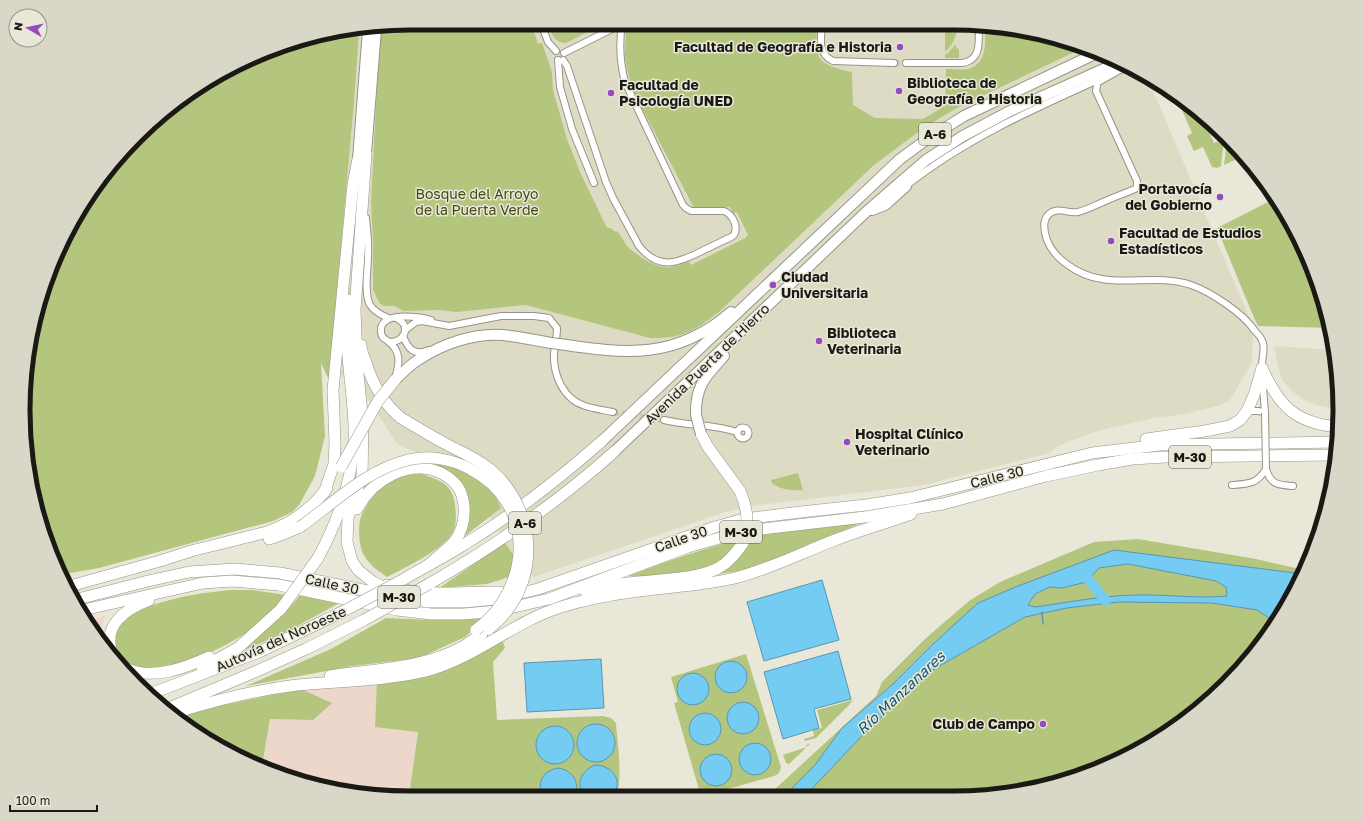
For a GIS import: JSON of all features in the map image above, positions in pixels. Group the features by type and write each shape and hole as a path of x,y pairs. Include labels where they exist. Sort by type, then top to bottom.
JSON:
{"highway":[{"path":"179,712 204,702 258,687 348,673 424,656 449,646 479,632 501,617 518,592 526,570 528,553 526,532 522,514 516,499 504,483 489,469 401,418 391,410 371,380 361,348 360,306 368,185 362,156"},
{"path":"324,493 334,464 335,443 333,390 335,362 353,185 362,156"},
{"path":"149,687 192,671 239,647 281,609 318,558 341,510 351,470 354,439 353,411 348,364 347,316 362,156"},
{"path":"362,156 355,310 357,363 362,412 363,454 362,476 348,518 346,542 352,561 358,570 372,582 387,589 411,594 436,596 474,595 500,592 529,584 703,527 715,527"},
{"path":"1092,453 1110,444 1205,431 1230,426 1240,420 1247,411 1254,395 1262,368"},
{"path":"1262,368 1270,386 1288,410 1310,422 1332,426"},
{"path":"160,562 191,551 267,532 279,528 300,516 324,493 341,467 378,401 395,380"},
{"path":"549,599 625,583 653,581 704,573 718,568 736,554 743,543 747,530 748,520 744,501 740,491 708,447 701,434"},
{"name":"Autovía del Noroeste","path":"154,692 258,652 342,612 404,579 465,544 533,499 572,468 602,441"},
{"name":"Calle 30","path":"80,599 189,572 235,569 280,572 369,592 428,602 464,602 496,599 538,589 715,527 744,519 866,505 910,498 1092,453 1160,445 1331,442"},
{"name":"Autovía del Noroeste","path":"172,706 312,646 364,620 429,584 493,546 583,480 614,452"},
{"name":"Calle 30","path":"86,609 152,593 203,583 247,581 279,585 398,610 431,614 464,614 497,611 549,599 688,547 744,531 865,516 943,504 1046,476 1098,465 1145,458 1330,455"},
{"path":"72,585 160,562 272,539 300,526 363,480 383,469 416,459 449,460 482,475 494,486 508,505 519,534 520,552 515,578 508,593 479,632"},
{"path":"427,566 449,547 459,534 464,518 463,500 458,486 444,475 428,468 404,470 381,480 357,507 352,524 351,541 353,552 360,564 368,574 390,586 437,592 500,592"},
{"path":"1046,476 1075,475 1103,471"},
{"path":"179,712 228,697 259,691 296,685 378,679 427,671 460,659 530,620 562,607 604,596 712,583 735,578 793,558 835,540 943,504"},
{"path":"110,643 110,635 115,622 126,611 136,605 203,583"},
{"path":"133,671 152,674 188,666 218,654 252,635"}],"main road":[{"path":"362,156 368,32"},
{"path":"362,156 376,32"},
{"name":"Avenida Puerta de Hierro","path":"602,441 900,159 926,140 964,116 1091,56"},
{"name":"Avenida Puerta de Hierro","path":"614,452 866,212 926,160 963,136 1010,111 1112,65"},
{"path":"1098,80 1119,68"},
{"path":"866,212 884,205 906,186"},
{"path":"395,380 417,360 444,345 466,339 486,336 502,335 602,350 636,352 657,349 678,343 702,332 722,319 778,268 800,254"},
{"path":"701,434 696,415 696,402 702,383 758,315"}],"street":[{"path":"544,30 548,42 556,51 560,50 564,53"},
{"path":"594,183 572,129 560,87 560,60 564,56 564,53 610,30"},
{"path":"556,51 554,56 568,66 608,187 636,240 644,252 658,261 664,263 681,261 733,236 736,232 736,227 728,212 691,211 686,208 626,82 620,53 621,30"},
{"path":"822,30 823,53 827,58 833,61 894,63"},
{"path":"906,63 962,64 970,61 976,56 979,31"},
{"path":"906,186 930,167 967,144 1014,119 1098,80"},
{"path":"1098,80 1096,91 1137,181 1138,187 1078,212 1056,210 1049,214 1044,227 1049,244 1059,259 1074,270 1095,279 1172,280 1192,285 1212,295 1232,309 1254,329 1264,344 1262,368 1265,413 1266,469 1268,477 1275,483 1283,486 1294,486"},
{"path":"1084,86 1096,91"},
{"path":"366,215 368,254 367,293 370,303 376,312 388,318 418,316 437,322 458,325"},
{"path":"389,342 400,340 404,333 413,324 422,321 440,325 458,325 501,316 534,316 549,318 558,328 554,354 555,367 557,376 565,392 580,404 591,408 613,412"},
{"path":"388,318 383,322 381,334 384,339 389,342 399,358 399,366 395,380"},
{"path":"396,318 401,321 407,346 411,350 416,352 425,352 444,345"},
{"path":"1247,411 1259,411 1265,413"},
{"path":"664,420 682,424 724,428 737,432"},
{"path":"1232,485 1249,484 1262,475 1266,469"}],"shaded area":[{"name":"Ciudad Universitaria","path":"410,30 952,30 1002,33 1027,37 1075,50 1121,69 1151,86 1251,321 1253,335 1252,363 1230,400 1221,405 1185,414 1154,418 1097,431 1060,445 1049,453 924,485 751,506 728,511 534,577 512,554 469,481 443,464 397,444 366,396 319,358 287,50 336,37 361,33"},
{"path":"1274,346 1328,350 1333,409 1306,401 1293,392 1282,380"},
{"path":"106,616 100,630 92,619"},
{"path":"377,682 418,732 410,791 361,788 336,784 288,771 264,761 270,719 313,720 331,703 301,689"}],"green space":[{"name":"Bosque del Arroyo de la Puerta Verde","path":"410,30 533,30 538,44 542,43 552,72 553,90 567,139 580,172 607,228 611,228 618,232 629,248 640,256 655,265 666,267 676,266 689,261 691,265 745,238 748,235 737,212 733,213 730,207 694,208 633,91 625,55 626,30 817,30 817,46 820,58 824,63 852,72 853,105 875,118 923,119 945,106 946,69 962,70 976,65 983,55 985,32 1027,37 1077,51 959,107 917,133 874,165 718,313 689,332 677,336 650,338 526,305 457,312 438,310 404,311 394,306 383,306 379,302 373,290 371,201 380,31"},
{"path":"551,30 591,30 566,43 562,43 552,34"},
{"path":"945,30 956,30 951,46 945,52"},
{"path":"359,33 329,380 321,363 325,436 315,476 299,505 292,512 273,521 99,568 67,574 50,533 37,485 33,460 30,410 33,361 37,336 50,288 69,242 94,199 124,160 141,141 160,124 199,94 242,69 288,50 336,37"},
{"path":"956,44 956,48 959,49 959,58 945,58 945,55"},
{"path":"1180,106 1207,128 1214,143 1221,140 1223,143 1221,166 1217,168 1212,167 1203,147 1194,151 1187,136 1192,133"},
{"path":"1226,146 1237,159 1224,165"},
{"path":"1263,191 1269,199 1267,200"},
{"path":"1270,201 1294,242 1304,265 1313,288 1324,328 1258,326 1217,228"},
{"path":"443,464 471,472 492,488 501,508 457,542 464,493 419,466"},
{"path":"798,473 803,490 783,489 772,483 771,480"},
{"path":"422,474 434,478 444,484 451,492 454,498 456,512 456,522 453,532 442,545 387,577 372,566 363,553 359,534 360,520 364,510 372,498 380,488 389,481 409,475"},
{"path":"863,522 750,569 695,578 628,576 667,561 748,537 790,529"},
{"path":"1138,539 1256,559 1298,569 1282,601 1269,622 1239,661 1222,680 1203,697 1164,727 1121,752 1098,762 1051,778 1002,788 952,791 772,791 876,696 882,682 925,639 969,601 1000,582 1094,542"},
{"path":"505,543 517,560 512,576 487,584 439,588"},
{"path":"229,590 253,590 286,595 264,620 237,639 200,657 180,664 161,668 144,669 127,664 116,651 115,634 120,622 127,616 155,604 202,593"},
{"path":"302,593 343,601 288,631 240,652 282,616"},
{"path":"386,618 432,620 486,618 465,637 419,658 353,666 246,686 331,649"},
{"path":"502,639 505,648 493,662 497,720 603,716 611,718 616,723 620,772 618,791 410,791 418,732 375,727 377,682 426,677"},
{"path":"746,654 781,767 778,774 721,791 699,791 674,703 678,702 671,677"},
{"path":"301,689 332,703 313,720 270,719 263,761 220,740 184,716 199,710"},
{"path":"853,700 816,738 805,741 804,739 814,736 813,730 822,728 817,710"},
{"path":"807,747 789,764 786,763 783,755"}],"water":[{"path":"1114,550 1297,573 1271,619 1257,610 1212,603 1118,602 1067,608 1025,617 922,676 810,791 789,791 815,765 842,728 893,684 933,644 978,603 1018,586","holes":["1128,564 1216,581 1226,587 1227,596 1204,597 1134,595 1097,598 1036,607 1028,605 1035,594 1050,587 1062,588 1086,582 1099,568"]},
{"path":"822,580 839,640 764,661 747,602"},
{"path":"838,651 851,699 814,709 819,728 783,739 764,672"},
{"path":"601,659 604,708 527,712 524,663"},
{"path":"728,661 734,661 743,665 747,677 743,689 734,693 728,693 719,689 715,680 715,674 719,665"},
{"path":"690,673 696,673 705,677 709,689 705,701 696,705 690,705 681,701 677,692 677,686 681,677"},
{"path":"740,702 746,702 755,706 759,718 755,730 746,734 740,734 731,730 727,721 727,715 731,706"},
{"path":"702,713 708,713 717,717 721,729 717,741 708,745 702,745 693,741 689,732 689,726 693,717"},
{"path":"596,724 609,730 615,743 609,756 596,762 583,756 577,743 583,730"},
{"path":"555,726 568,732 574,745 568,758 555,764 542,758 536,745 542,732"},
{"path":"752,743 758,743 767,747 771,759 767,771 758,775 752,775 743,771 739,762 739,756 743,747"},
{"path":"713,754 719,754 728,758 732,770 728,782 719,786 713,786 704,782 700,773 700,767 704,758"},
{"path":"595,765 601,766 611,771 617,780 616,791 582,791 580,787 581,778 590,767"},
{"path":"553,769 563,769 571,774 576,782 576,791 541,791 540,786 542,778"}],"waterway":[{"name":"Río Manzanares","path":"1080,569 1106,601"},
{"path":"1042,612 1043,624"}],"tunnel":[{"path":"894,63 906,63"},
{"path":"613,412 664,420"}],"place":[{"name":"Facultad de Geografía e Historia","path":"900,47"},
{"name":"Biblioteca de Geografía e Historia","path":"899,91"},
{"name":"Facultad de Psicología UNED","path":"611,93"},
{"name":"Portavocía del Gobierno","path":"1220,197"},
{"name":"Facultad de Estudios Estadísticos","path":"1111,241"},
{"name":"Ciudad Universitaria","path":"773,285"},
{"name":"Biblioteca Veterinaria","path":"819,341"},
{"name":"Hospital Clínico Veterinario","path":"847,442"},
{"name":"Club de Campo","path":"1043,724"}]}
